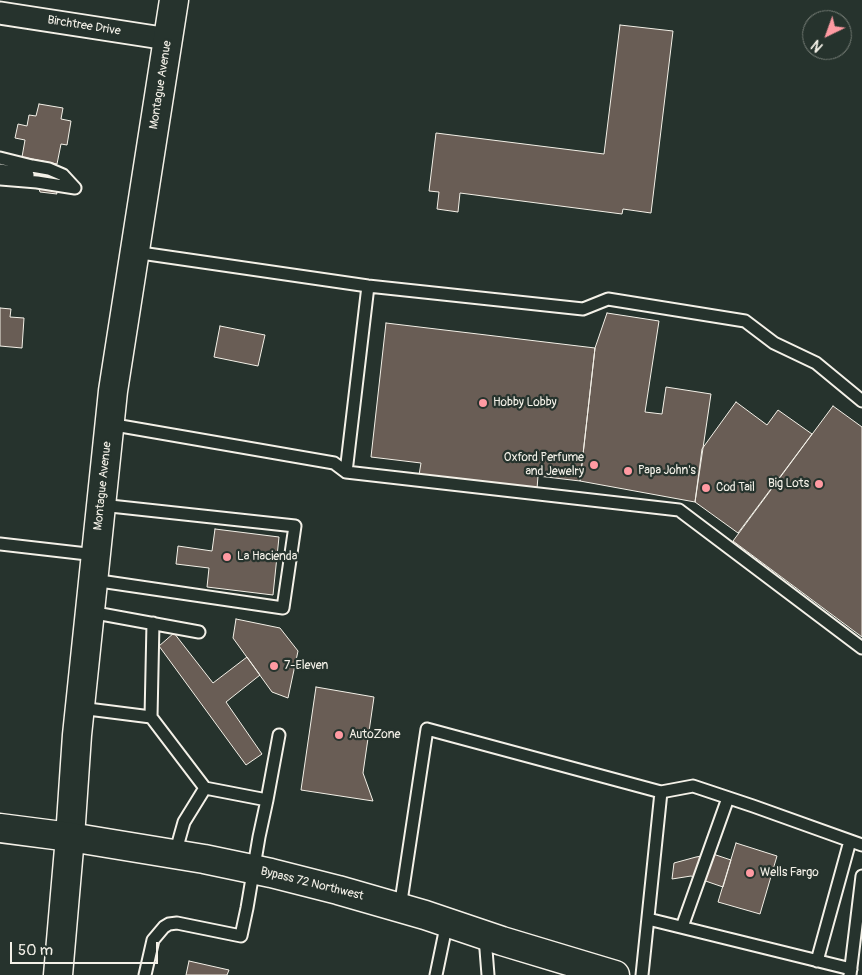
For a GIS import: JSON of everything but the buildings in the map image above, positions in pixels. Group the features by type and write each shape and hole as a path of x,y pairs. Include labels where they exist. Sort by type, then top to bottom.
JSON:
{"main road":[{"name":"Montague Avenue","path":"58,975 80,708 109,424 174,0"},
{"name":"Bypass 72 Northwest","path":"0,828 70,837 204,859 338,890 615,975"}],"street":[{"name":"Birchtree Drive","path":"0,13 168,39"}],"lane":[{"path":"0,158 49,168 64,175 75,188"},
{"path":"0,170 36,176"},
{"path":"0,179 75,188"},
{"path":"52,179 75,188"},
{"path":"0,185 33,188 75,188"},
{"path":"134,252 368,286 583,309 608,299 745,321 774,343 816,363 862,401"},
{"path":"346,472 368,286"},
{"path":"109,424 334,463 346,472 679,510 862,648"},
{"path":"0,544 94,568 284,608 294,526 101,506"},
{"path":"90,612 199,632"},
{"path":"153,623 151,716 205,788 267,800"},
{"path":"80,708 151,716"},
{"path":"400,908 427,729 661,792 693,786 862,845"},
{"path":"145,975 153,940 169,924 177,923 241,936 279,735"},
{"path":"175,854 184,822 205,788"},
{"path":"642,975 661,792"},
{"path":"682,927 728,798"},
{"path":"817,961 850,841"},
{"path":"648,919 817,961 851,972 862,876"},
{"path":"436,975 447,922"},
{"path":"485,935 488,975"}],"place":[{"name":"Hobby Lobby","path":"483,403"},
{"name":"Oxford Perfume and Jewelry","path":"594,465"},
{"name":"Papa John's","path":"628,471"},
{"name":"Big Lots","path":"819,484"},
{"name":"Cod Tail","path":"706,488"},
{"name":"La Hacienda","path":"227,557"},
{"name":"7-Eleven","path":"274,666"},
{"name":"AutoZone","path":"339,735"},
{"name":"Wells Fargo","path":"750,873"}]}
